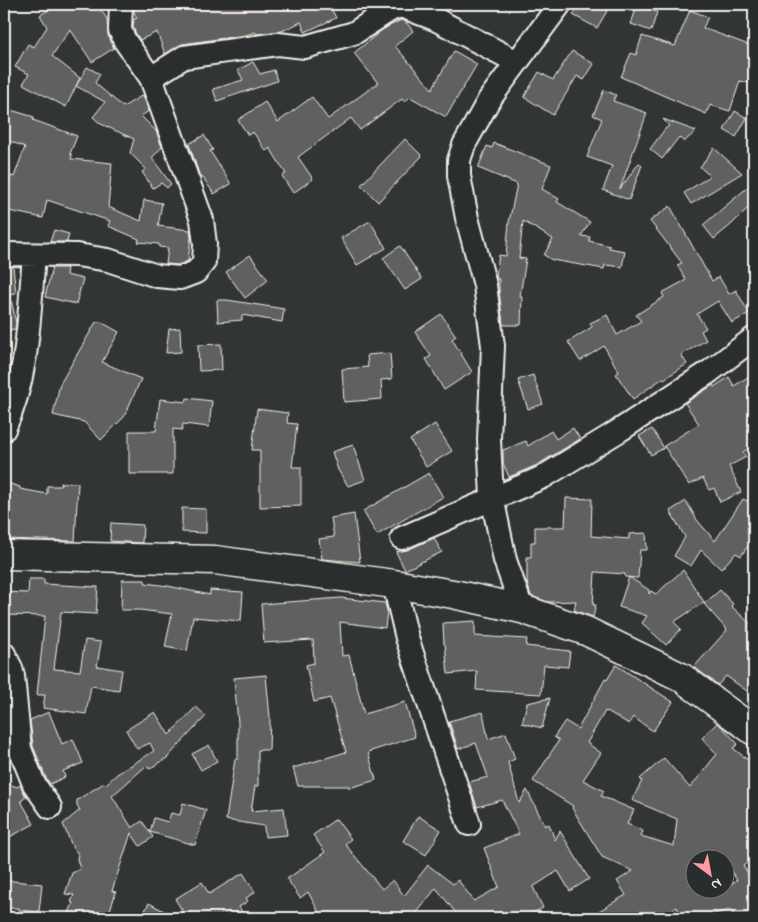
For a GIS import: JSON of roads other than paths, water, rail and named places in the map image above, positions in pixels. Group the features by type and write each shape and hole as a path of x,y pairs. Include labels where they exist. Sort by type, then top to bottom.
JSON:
{"main road":[{"path":"4,555 215,560 394,584 522,609 586,631 681,677 754,731"}],"street":[{"path":"4,254 77,255 108,260 157,276 180,278 196,272 204,262 205,244 202,220 151,78 125,41 120,30 121,4"},
{"path":"522,609 505,560 492,497 490,439 493,346 485,285 467,218 459,176 460,160 464,145 489,100 560,4"},
{"path":"151,78 184,57 278,44 305,47 354,33 390,10 401,6 435,19 517,62"},
{"path":"4,429 14,404 26,349 34,255"},
{"path":"402,538 543,476 620,430 709,372 754,338"},
{"path":"394,584 407,638 469,824"},
{"path":"4,654 12,668 20,749 34,784 50,807"}]}
